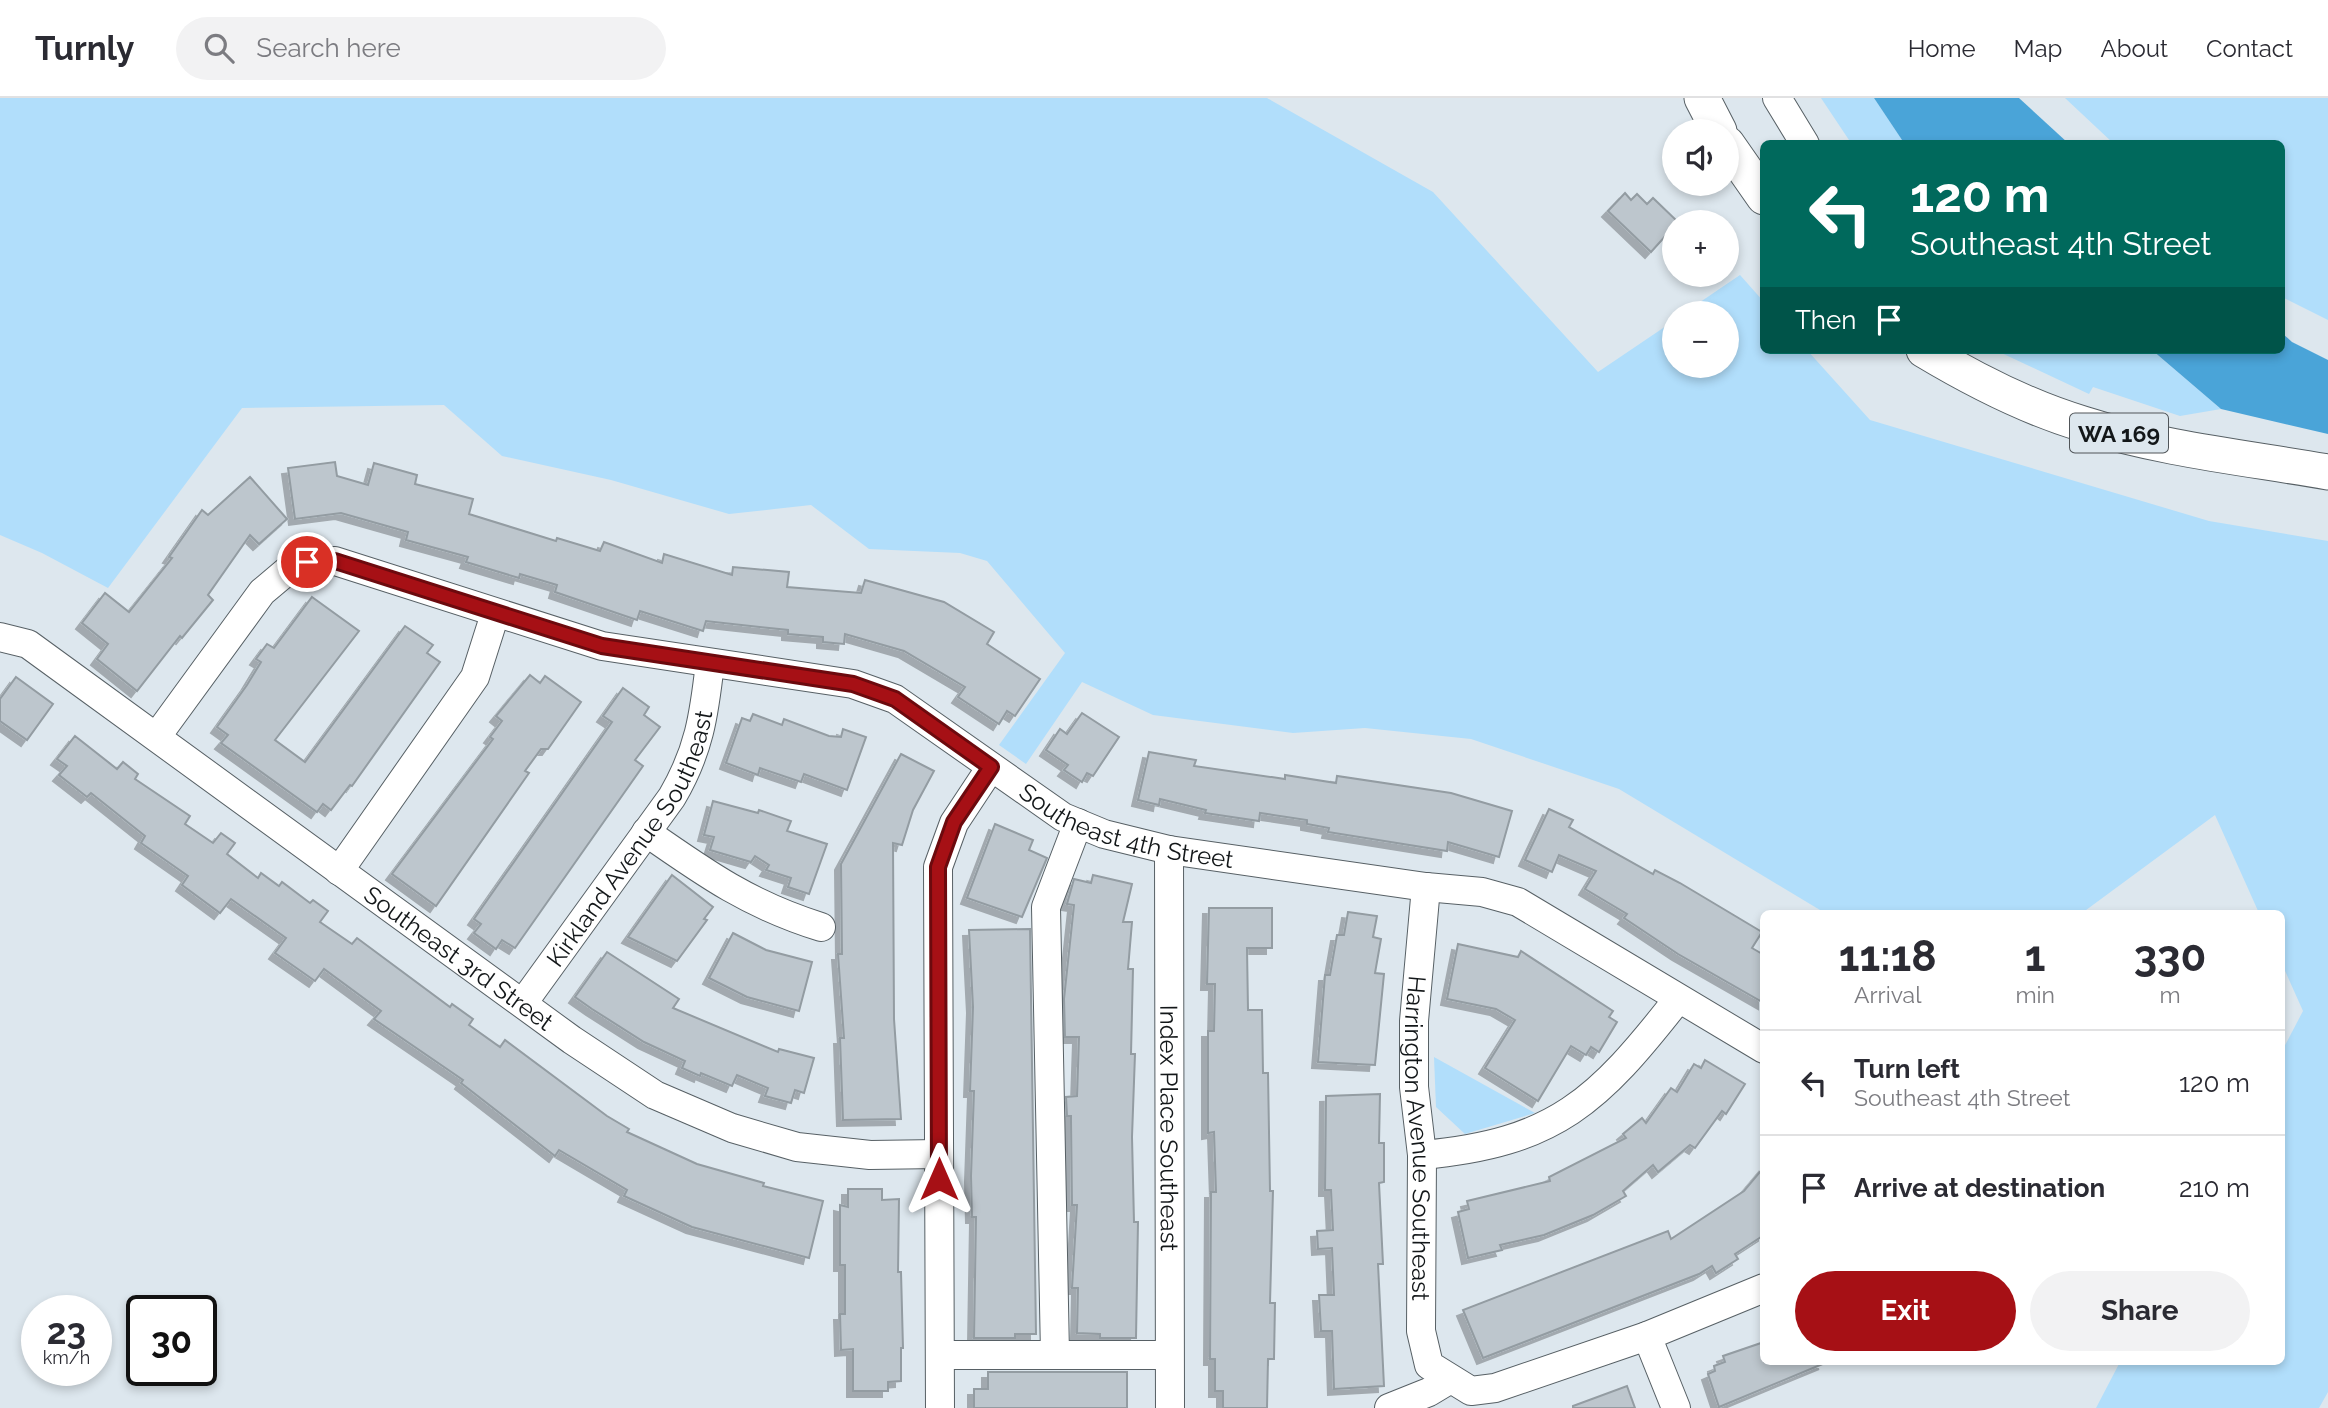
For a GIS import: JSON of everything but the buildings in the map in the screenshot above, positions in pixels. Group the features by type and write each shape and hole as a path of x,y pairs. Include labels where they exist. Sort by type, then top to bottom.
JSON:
{"main road":[{"path":"1702,98 1713,119"},
{"path":"1739,161 1760,191"},
{"name":"WA 169","path":"1932,354 2026,404 2084,425 2153,442 2328,472"}],"street":[{"path":"1777,98 1803,140"},
{"name":"Southeast 4th Street","path":"157,736 262,592 287,571 307,562 335,561 602,646 853,684 895,699 1063,817 1104,834 1169,850 1426,887 1482,892 1517,902 1760,1047"},
{"path":"340,871 475,677 495,614"},
{"name":"Southeast 3rd Street","path":"0,637 29,644 523,1003 656,1095 732,1128 797,1147 870,1155 939,1154"},
{"name":"Kirkland Avenue Southeast","path":"523,1003 690,766 702,728 710,663"},
{"path":"940,1408 938,867 954,822 991,767"},
{"path":"1055,1354 1046,907 1078,823"},
{"path":"646,832 744,898 780,915 821,927"},
{"name":"Index Place Southeast","path":"1169,850 1170,1408"},
{"name":"Harrington Avenue Southeast","path":"1426,887 1414,1021 1414,1087 1422,1155 1421,1331 1429,1364 1449,1380"},
{"path":"1422,1155 1471,1151 1523,1136 1574,1111 1626,1065 1678,999"},
{"path":"1389,1408 1429,1392 1449,1380 1471,1391 1494,1388 1647,1336 1760,1290"},
{"path":"1647,1336 1676,1408"},
{"path":"940,1355 1169,1355"}],"shaded area":[{"path":"0,98 1267,98 1433,192 1598,372 1662,329 1662,378 1739,378 1739,301 1702,301 1722,287 1739,287 1740,275 1760,298 1760,354 1811,354 1870,420 2209,521 2328,541 2328,1392 2319,1408 2096,1408 2118,1365 2285,1365 2285,1045 2303,1011 2285,971 2285,910 2258,910 2215,815 2086,910 1820,910 1619,789 1471,739 1365,728 1293,733 1153,715 1082,682 1026,764 999,745 1065,653 987,561 960,553 869,549 811,505 729,514 611,480 502,456 444,405 242,408 108,588 42,553 0,535"},
{"path":"1821,98 1874,98 1902,140 1849,140"},
{"path":"2065,98 2328,98 2328,320 2285,298 2285,140 2110,140"},
{"path":"2004,354 2157,354 2221,409 2180,416 2093,387 2089,394"},
{"path":"1434,1057 1535,1113 1465,1134 1436,1107"}],"water":[{"path":"1874,98 2019,98 2065,140 1902,140"},
{"path":"2285,336 2328,360 2328,434 2221,409 2157,354 2285,354"}],"route":[{"path":"307,562 335,561 602,646 853,684 895,699 991,767 954,822 938,867 939,1179"}]}
